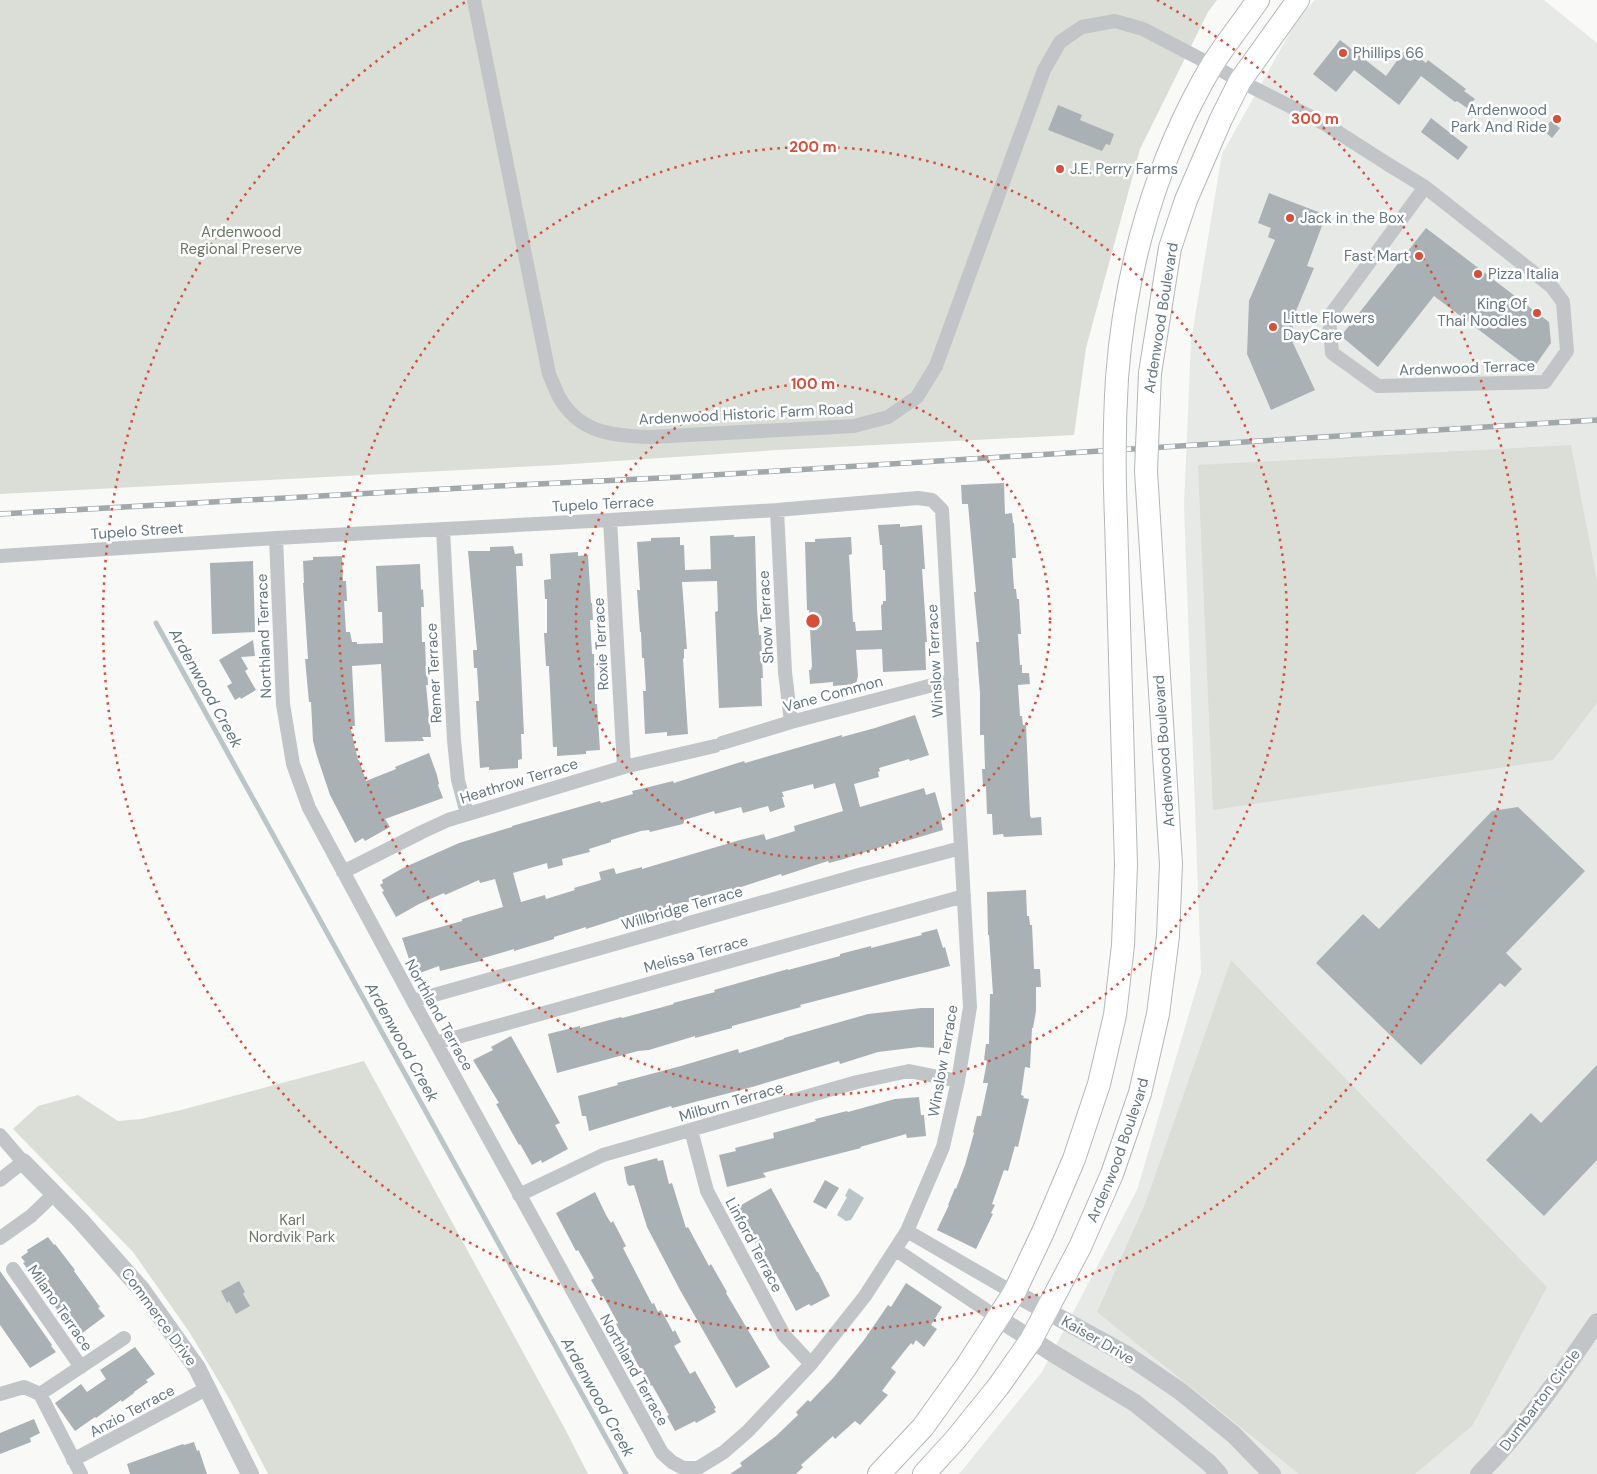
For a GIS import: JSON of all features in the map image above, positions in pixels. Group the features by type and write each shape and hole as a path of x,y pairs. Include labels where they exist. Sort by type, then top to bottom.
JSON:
{"main road":[{"path":"879,1474 923,1426 966,1367 1014,1293 1043,1232 1074,1159 1099,1084 1116,1014 1123,945 1126,865 1114,424 1119,352 1127,292 1146,215 1175,136 1212,65 1258,0"},
{"name":"Ardenwood Boulevard","path":"924,1474 955,1440 998,1387 1031,1340 1080,1247 1112,1174 1140,1093 1158,1014 1168,936 1171,864 1146,471 1150,373 1170,248 1186,200 1221,119 1240,81 1298,0"}],"street":[{"name":"Ardenwood Historic Farm Road","path":"474,0 550,374 558,396 573,416 594,430 623,437 854,426 888,417 917,398 936,366 1044,70 1060,42 1082,27 1115,21 1143,29 1212,65"},
{"name":"Ardenwood Terrace","path":"1212,65 1325,124 1425,187 1552,287 1563,302 1567,351 1545,382 1378,386 1332,353 1329,317 1425,187"},
{"name":"Tupelo Terrace","path":"276,538 777,510 918,498 932,500"},
{"name":"Winslow Terrace","path":"683,1468 698,1468 724,1452 748,1430 811,1364 866,1296 896,1250 907,1231 943,1147 958,1081 970,1008 942,510 932,500"},
{"name":"Show Terrace","path":"777,510 785,672 791,722"},
{"name":"Roxie Terrace","path":"610,520 624,767"},
{"name":"Remer Terrace","path":"443,529 454,740 458,780 467,814"},
{"name":"Tupelo Street","path":"0,556 276,538"},
{"name":"Northland Terrace","path":"276,538 283,704 293,764 309,808 519,1195 662,1453 672,1462 683,1468"},
{"name":"Vane Common","path":"718,744 791,722 952,680"},
{"name":"Heathrow Terrace","path":"343,872 448,820 624,767 718,744"},
{"name":"Willbridge Terrace","path":"413,1001 961,848"},
{"name":"Melissa Terrace","path":"436,1043 964,896"},
{"name":"Milburn Terrace","path":"519,1195 603,1155 857,1082 909,1071 958,1081"},
{"name":"Linford Terrace","path":"691,1130 707,1192 784,1335 811,1364"},
{"name":"Commerce Drive","path":"0,1134 23,1162 81,1221 137,1284 197,1368 250,1474"},
{"path":"0,1180 23,1162"},
{"path":"0,1238 30,1216 54,1194"},
{"name":"Kaiser Drive","path":"907,1231 1127,1356 1180,1390 1234,1435 1272,1474"},
{"path":"896,1250 1031,1340 1135,1403 1209,1463 1219,1474"},
{"name":"Milano Terrace","path":"13,1269 81,1367"},
{"name":"Dumbarton Circle","path":"1480,1474 1502,1451 1597,1322"},
{"path":"40,1394 124,1338"},
{"path":"0,1394 24,1387 40,1394 80,1474"},
{"name":"Anzio Terrace","path":"73,1460 206,1389"}],"shaded area":[{"path":"1315,0 1544,0 1597,43 1597,1474 959,1474 1042,1372 1137,1190 1201,973 1184,506 1191,341 1222,154 1297,20"},
{"path":"849,1188 864,1198 851,1220 846,1221 837,1215 847,1197 845,1196"}],"green space":[{"name":"Ardenwood Regional Preserve","path":"0,0 1217,0 1208,12 1140,149 1086,348 1074,435 777,450 557,465 0,494"},
{"path":"1571,445 1597,581 1597,703 1553,760 1213,810 1198,465"},
{"path":"1231,960 1547,1287 1472,1426 1415,1474 1299,1474 1097,1312 1145,1204"},
{"name":"Karl Nordvik Park","path":"364,1061 588,1474 268,1474 230,1400 190,1333 133,1252 13,1129 38,1106 78,1095 118,1121 141,1119"}],"building":[{"path":"1340,40 1386,76 1406,48 1426,63 1428,60 1466,89 1464,91 1475,99 1467,108 1457,101 1455,102 1421,76 1399,105 1354,70 1336,92 1313,74"},
{"path":"1058,105 1082,115 1080,120 1114,134 1110,145 1106,144 1102,151 1048,130"},
{"path":"1431,118 1468,147 1458,160 1421,132"},
{"path":"1551,121 1560,128 1552,138 1543,130"},
{"path":"1269,193 1326,215 1307,266 1314,268 1293,318 1292,341 1315,390 1271,410 1247,354 1249,301 1275,240 1268,237 1271,228 1258,223"},
{"path":"1426,228 1549,322 1551,343 1532,370 1434,296 1378,367 1341,336"},
{"path":"1004,483 1005,514 1012,513 1014,523 1016,558 1012,558 1014,589 1016,589 1017,599 1019,599 1021,634 1018,634 1020,665 1022,665 1022,673 1029,673 1030,684 1018,685 1020,716 1022,716 1023,725 1026,725 1030,815 1031,818 1041,817 1042,835 1004,837 1003,834 993,835 992,814 987,814 986,786 983,786 982,769 985,769 984,735 980,735 980,693 976,642 979,642 974,592 976,592 968,504 962,504 961,485"},
{"path":"900,524 900,527 922,525 925,569 922,569 927,642 925,642 926,670 883,672 882,649 856,650 858,676 856,684 833,686 833,682 810,684 809,670 811,670 812,666 809,610 807,610 805,542 815,542 815,539 851,537 852,554 849,555 853,622 855,622 856,631 882,630 881,605 883,601 886,601 885,570 883,570 882,545 880,545 878,525"},
{"path":"734,535 734,537 755,536 757,609 759,635 761,635 763,678 761,678 762,706 719,708 715,612 718,611 717,581 682,582 687,649 684,649 683,659 688,734 667,736 667,732 645,734 643,691 646,691 637,590 640,590 637,542 651,541 651,538 680,537 680,545 684,545 685,570 711,569 710,536"},
{"path":"513,546 515,554 522,553 523,566 516,566 524,734 521,734 522,759 518,760 518,768 489,770 489,767 480,768 476,701 479,701 477,668 474,668 473,650 477,650 468,551 490,551 490,547"},
{"path":"578,552 578,556 588,555 593,620 590,620 592,654 594,654 595,704 597,704 600,750 586,751 586,754 557,756 557,747 553,747 549,666 546,666 544,633 547,633 547,599 545,599 544,580 551,579 550,554"},
{"path":"342,556 343,581 346,581 347,601 344,601 346,632 350,632 352,642 357,642 357,644 383,643 382,612 378,612 376,566 420,564 424,607 421,607 422,642 425,642 428,685 426,685 431,737 422,737 424,741 385,742 381,664 352,666 355,726 350,726 358,760 366,781 429,753 443,798 385,819 390,827 365,841 363,838 355,843 330,795 317,756 313,741 311,702 309,702 305,659 308,659 303,561 313,560 313,557"},
{"path":"253,561 255,632 212,634 210,563"},
{"path":"253,640 255,656 241,657 248,669 245,671 256,690 241,699 240,697 235,700 227,686 232,683 219,660"},
{"path":"915,715 929,755 879,768 879,777 854,784 860,807 924,788 926,795 935,792 943,820 941,820 943,830 903,842 902,840 844,859 829,863 828,861 782,876 781,874 732,890 732,888 699,897 700,899 636,916 633,914 586,929 586,927 554,937 554,939 480,959 481,961 440,971 439,966 417,974 414,964 411,965 402,938 503,907 495,879 480,883 479,880 419,904 396,917 380,885 383,883 382,880 403,868 459,843 512,826 600,801 601,803 633,794 632,791 673,781 674,783 744,761 745,763 842,735 842,737","holes":["835,783 843,811 794,826 795,831 766,840 764,834 642,869 642,867 616,874 614,868 599,872 601,880 546,899 545,895 521,902 513,873 547,863 548,869 563,865 562,859 590,852 589,849 611,842 611,840 641,831 649,830 650,832 683,824 684,820 714,811 715,814 741,807 743,813 768,806 770,812 785,807 782,792 813,784 814,789"]},
{"path":"1518,807 1585,871 1506,953 1522,969 1505,987 1500,983 1421,1065 1316,963 1363,914 1379,929 1492,811"},
{"path":"1026,890 1027,916 1029,916 1030,925 1032,925 1034,969 1040,969 1041,987 1036,987 1036,1011 1032,1028 1030,1068 1025,1067 1021,1095 1024,1096 1023,1098 1029,1099 1018,1147 1015,1146 1008,1171 1004,1170 992,1204 995,1205 991,1213 993,1214 976,1249 937,1230 965,1165 977,1116 981,1116 988,1083 983,1083 987,1061 984,1060 986,1044 989,1044 990,994 993,994 988,935 987,892"},
{"path":"937,929 943,948 945,947 950,966 800,1005 801,1007 732,1026 732,1028 557,1073 548,1034 622,1018 674,1004 715,992 714,990 840,956 840,954 922,935 921,933"},
{"path":"934,1008 934,1048 919,1047 878,1052 840,1064 839,1061 752,1087 672,1108 671,1106 589,1131 586,1116 582,1116 578,1096 618,1085 617,1083 738,1049 739,1053 868,1014"},
{"path":"511,1036 560,1123 555,1125 568,1149 542,1163 541,1160 532,1165 496,1104 499,1103 473,1060 493,1050 491,1047"},
{"path":"1597,1065 1597,1160 1544,1216 1486,1160 1531,1113 1541,1123"},
{"path":"919,1097 921,1115 924,1115 926,1136 907,1138 906,1134 861,1148 763,1173 766,1177 727,1187 719,1155 736,1151 735,1148 774,1138 773,1133 816,1121 815,1119 895,1099"},
{"path":"657,1158 658,1161 663,1160 669,1184 672,1183 686,1228 688,1227 709,1266 711,1264 770,1367 736,1388 680,1290 647,1227 634,1185 629,1186 627,1183 624,1167"},
{"path":"825,1180 839,1188 826,1209 813,1202"},
{"path":"771,1188 830,1296 796,1311 776,1273 773,1275 736,1208"},
{"path":"595,1192 606,1215 611,1223 613,1221 626,1246 623,1248 652,1304 654,1303 658,1312 661,1310 673,1332 675,1330 681,1342 674,1346 690,1374 695,1371 716,1408 714,1409 716,1412 696,1423 695,1421 675,1431 667,1416 669,1415 638,1365 616,1324 618,1323 603,1296 601,1297 591,1280 594,1278 578,1250 576,1251 556,1213"},
{"path":"48,1237 75,1270 105,1316 77,1337 23,1263 25,1262 21,1257 28,1252 27,1250"},
{"path":"0,1271 56,1352 30,1368 0,1325"},
{"path":"239,1281 245,1292 243,1294 250,1306 236,1314 229,1301 227,1303 221,1291"},
{"path":"906,1283 942,1307 931,1325 937,1329 924,1347 916,1340 913,1345 911,1343 891,1368 896,1372 882,1391 888,1395 860,1425 855,1421 835,1439 833,1436 801,1465 803,1467 796,1474 730,1474 742,1466 740,1463 776,1436 798,1415 796,1412 808,1400 810,1402 834,1377 864,1340 888,1305 891,1307"},
{"path":"135,1347 155,1374 146,1380 148,1382 122,1402 121,1400 75,1431 55,1403 81,1384 87,1392 106,1379 100,1370"},
{"path":"34,1419 40,1433 30,1438 31,1442 0,1454 0,1433"},
{"path":"194,1442 197,1451 199,1450 207,1474 130,1474 127,1464 183,1444"}],"waterway":[{"name":"Ardenwood Creek","path":"156,623 626,1474"}],"railway":[{"path":"0,514 681,477 1597,420"}],"place":[{"name":"Phillips 66","path":"1343,53"},
{"name":"Ardenwood Park And Ride","path":"1557,119"},
{"name":"J.E. Perry Farms","path":"1060,169"},
{"name":"Jack in the Box","path":"1290,218"},
{"name":"Fast Mart","path":"1419,256"},
{"name":"Pizza Italia","path":"1478,274"},
{"name":"King Of Thai Noodles","path":"1537,313"},
{"name":"Little Flowers DayCare","path":"1273,327"}]}
